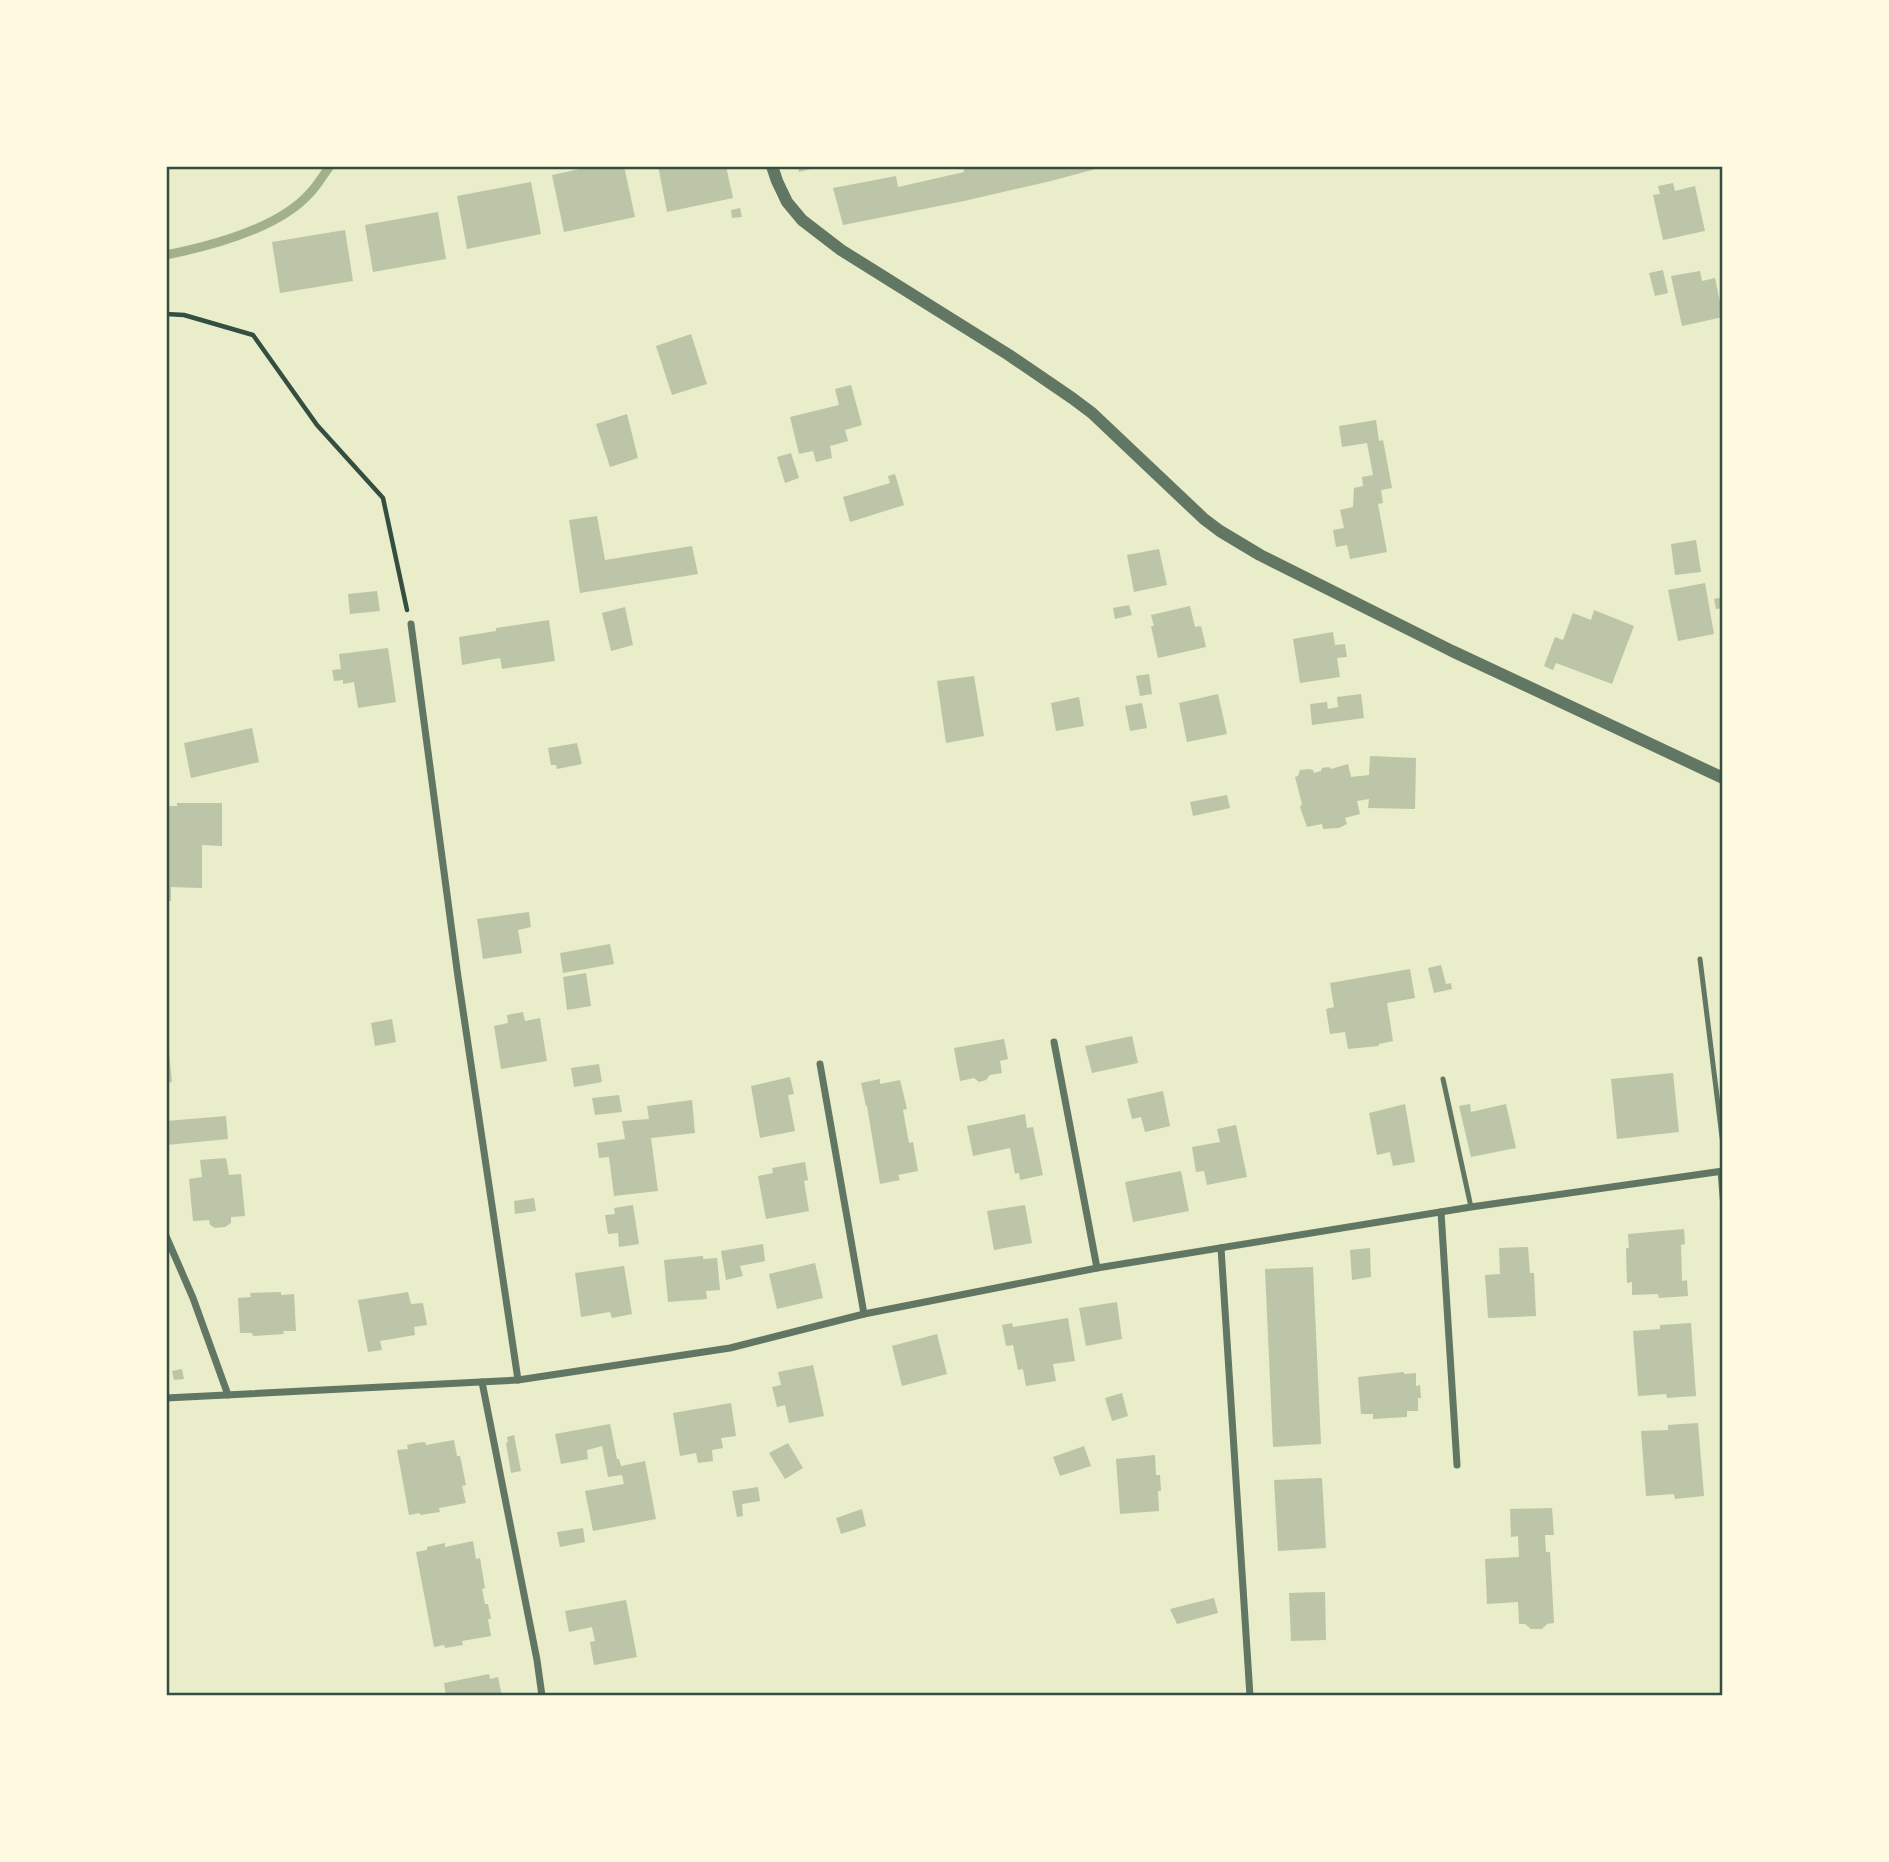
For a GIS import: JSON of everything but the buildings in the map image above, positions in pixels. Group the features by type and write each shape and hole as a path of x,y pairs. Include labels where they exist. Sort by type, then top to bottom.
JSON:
{"street":[{"path":"772,166 787,202 802,220 841,250 1009,355 1072,398 1220,531 1261,555 1452,651 1723,778"},
{"path":"411,624 458,977 518,1380"},
{"path":"1054,1042 1097,1268"},
{"path":"820,1064 864,1314"},
{"path":"166,1398 518,1380 730,1348 864,1314 1097,1268 1471,1207 1721,1171"},
{"path":"1441,1212 1457,1465"},
{"path":"166,1236 193,1298 228,1395"},
{"path":"1221,1248 1251,1696"},
{"path":"482,1382 542,1696"}],"lane":[{"path":"1700,959 1723,1144"},
{"path":"1443,1079 1471,1207"},
{"path":"1721,1171 1723,1208"}],"path":[{"path":"166,314 184,315 253,335 317,425 383,498 411,624"}],"waterway":[{"path":"166,255 223,241 263,226 297,205 316,187 330,166"}]}
